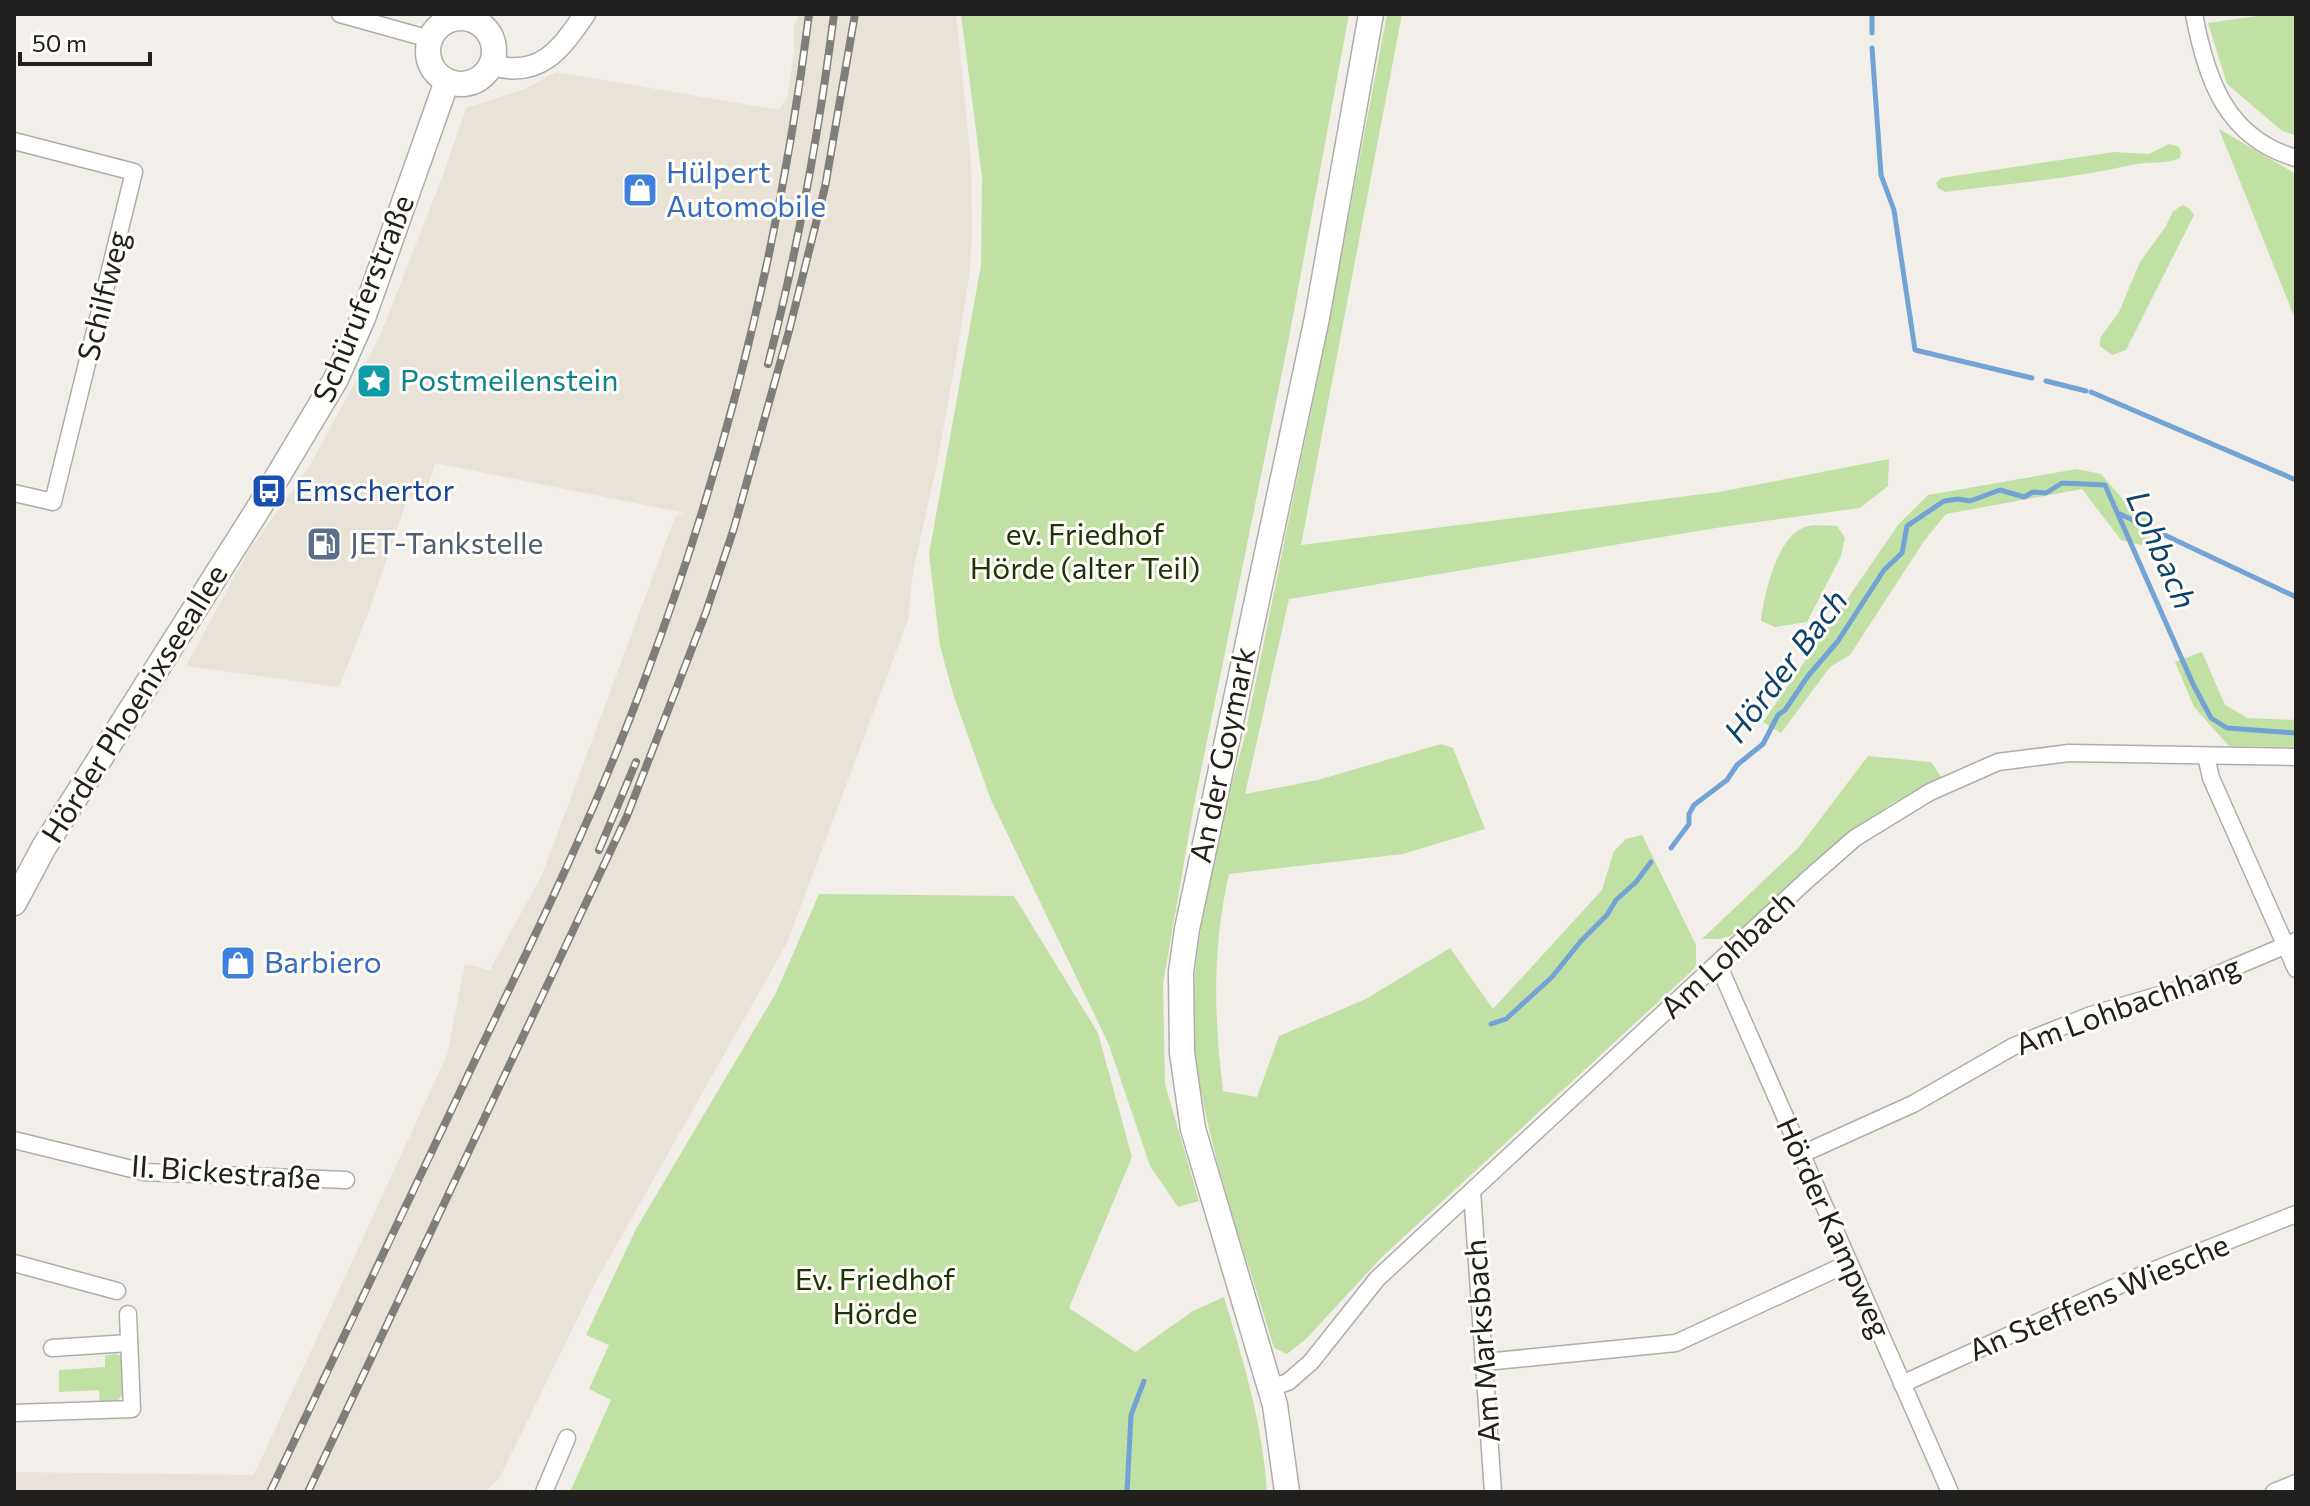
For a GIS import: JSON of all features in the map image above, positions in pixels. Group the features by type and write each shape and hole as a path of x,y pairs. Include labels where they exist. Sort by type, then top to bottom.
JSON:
{"main road":[{"name":"An der Goymark","path":"1287,1492 1270,1388 1193,1129 1182,1053 1181,972 1212,806 1317,318 1371,14"},
{"path":"465,16 475,20 490,34 495,54 492,65 478,80 468,84 447,81 432,68 427,49 430,39 443,22 465,16"},
{"name":"Schüruferstraße","path":"260,506 315,417 354,339 447,81"},
{"name":"Hörder Phoenixseeallee","path":"14,903 44,847 260,506"}],"street":[{"path":"340,14 430,39"},
{"path":"492,65 517,69 547,60 563,46 585,14"},
{"path":"2194,14 2200,46 2215,92 2237,125 2261,142 2296,158"},
{"name":"Schilfweg","path":"14,141 134,172 53,502 14,493"},
{"name":"Am Lohbach","path":"1270,1388 1288,1382 1311,1362 1377,1279 1855,838 1930,792 1998,762 2069,753 2296,757"},
{"path":"2206,756 2211,778 2291,944 2296,969"},
{"name":"Am Lohbachhang","path":"1800,1155 1913,1104 2014,1046 2091,1015 2190,986 2291,944"},
{"name":"Hörder Kampweg","path":"1718,964 1950,1492"},
{"name":"II. Bickestraße","path":"14,1140 144,1172 346,1180"},
{"name":"Am Marksbach","path":"1472,1191 1493,1492"},
{"name":"An Steffens Wiesche","path":"1902,1384 2144,1274 2296,1214"},
{"path":"14,1263 117,1291"},
{"path":"1485,1362 1676,1343 1849,1263"},
{"path":"14,1413 132,1409 128,1314"},
{"path":"52,1348 129,1343"},
{"path":"544,1492 567,1438"},
{"path":"2274,1492 2296,1483"}],"shaded area":[{"path":"799,14 956,14 971,161 972,230 970,271 956,359 913,572 908,620 787,943 594,1285 500,1477 485,1492 14,1492 14,1472 254,1475 447,1055 465,964 490,970 542,875 675,517 684,513 435,463 424,500 408,497 339,687 186,666 248,552 309,467 379,338 466,108 525,89 556,72 779,110 787,99 794,53 794,26"}],"green space":[{"name":"ev. Friedhof Hörde (alter Teil)","path":"961,14 1349,14 1288,343 1194,805 1163,984 1165,1084 1199,1201 1178,1207 1150,1166 1109,1045 991,800 954,697 940,646 929,554 981,265 982,177"},
{"path":"1387,14 1402,14 1301,545 1719,492 1889,459 1888,486 1860,508 1722,527 1289,599 1245,794 1318,780 1441,744 1453,748 1485,829 1403,854 1229,874 1223,902 1216,982 1223,1091 1257,1097 1279,1036 1366,999 1450,948 1493,1009 1602,890 1614,851 1626,839 1642,835 1696,945 1696,967 1382,1257 1306,1339 1287,1354 1274,1348 1210,1134 1196,1061 1194,986 1209,886 1243,744 1322,357"},
{"path":"2271,14 2296,14 2296,135 2282,131 2227,84 2208,23"},
{"path":"2219,129 2296,174 2296,321"},
{"path":"2169,144 2178,146 2180,158 2062,178 1945,192 1936,183 1941,178 2114,152 2149,154"},
{"path":"2183,205 2194,215 2126,350 2112,355 2100,346 2100,338 2119,312 2140,262 2173,211"},
{"path":"2077,469 2101,474 2128,505 2158,527 2141,545 2121,540 2082,489 1946,514 1924,541 1850,655 1830,667 1781,733 1763,722 1898,525 1928,495"},
{"path":"1837,526 1845,538 1841,556 1807,622 1775,627 1761,621 1769,582 1787,542 1805,527"},
{"path":"2202,652 2225,705 2248,718 2296,720 2296,747 2229,746 2194,707 2175,662"},
{"path":"1868,756 1931,762 1941,777 1891,804 1840,841 1744,930 1722,939 1702,939 1799,847"},
{"name":"Ev. Friedhof Hörde","path":"819,894 1014,896 1098,1033 1132,1157 1069,1308 1135,1352 1193,1311 1224,1297 1257,1417 1267,1492 570,1492 611,1400 589,1389 609,1345 586,1335 636,1229 776,993"},
{"path":"105,1355 122,1357 123,1394 115,1404 100,1406 99,1390 59,1392 59,1370 105,1367"}],"waterway":[{"name":"Hörder Bach","path":"1872,14 1872,33"},
{"name":"Hörder Bach","path":"1872,48 1881,175 1894,210 1915,350 2032,378"},
{"path":"2046,381 2086,391"},
{"path":"2091,392 2296,480"},
{"name":"Lohbach","path":"1671,848 1689,824 1689,814 1694,805 1727,780 1737,765 1763,744 1778,715 1838,641 1884,570 1902,553 1907,526 1944,501 1970,501 2000,490 2024,497 2033,492 2046,493 2062,483 2105,485 2211,718 2227,728 2296,733"},
{"path":"2120,514 2296,597"},
{"name":"Hörder Bach","path":"1491,1024 1506,1019 1552,977 1651,862"},
{"name":"Hörder Bach","path":"1127,1492 1131,1415 1144,1381"}],"railway":[{"path":"270,1492 523,961 608,772 646,676 701,514 747,350 783,183 809,14"},
{"path":"768,364 807,190 834,14"},
{"path":"308,1492 627,816 706,612 734,528 825,187 855,14"},
{"path":"599,850 636,762"}],"place":[{"name":"Hülpert Automobile","path":"640,190"},
{"name":"Postmeilenstein","path":"374,381"},
{"name":"Emschertor","path":"269,491"},
{"name":"JET-Tankstelle","path":"324,544"},
{"name":"Barbiero","path":"238,963"}]}
